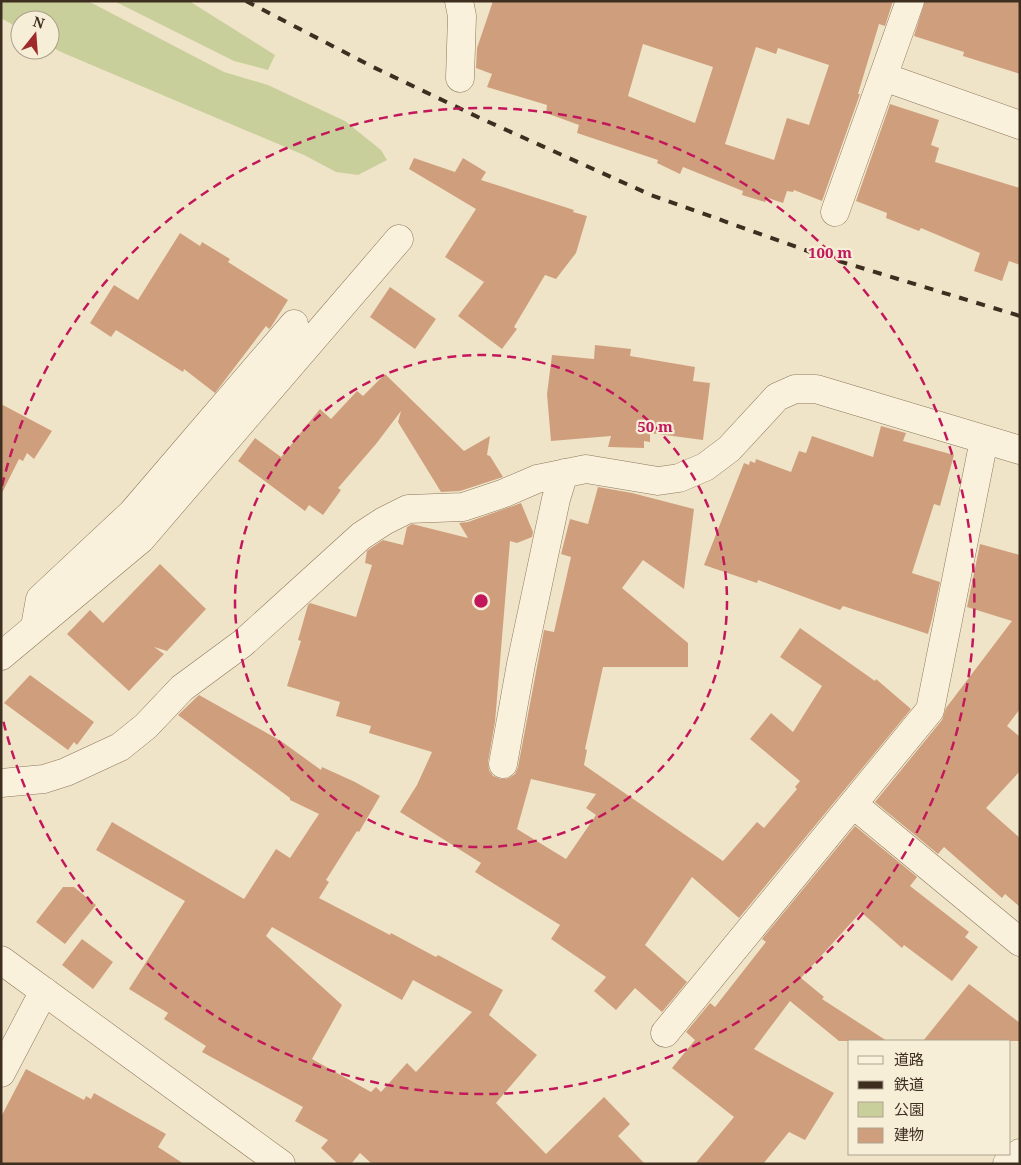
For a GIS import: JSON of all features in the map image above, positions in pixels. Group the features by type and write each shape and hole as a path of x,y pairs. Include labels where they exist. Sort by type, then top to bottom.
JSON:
{"street":[{"path":"459,1 462,16 460,78"},
{"path":"835,212 910,1"},
{"path":"884,77 1020,125"},
{"path":"1,656 141,539 400,239"},
{"path":"35,627 40,599 132,513 294,324"},
{"path":"1,783 44,779 66,772 120,747 146,726 182,688 242,643 361,536 384,521 408,509 463,507 502,494 537,479 586,469 658,481 679,478 705,467 729,449 777,397 795,389 816,389 1020,450"},
{"path":"665,1033 930,710 984,440"},
{"path":"503,764 523,654 556,499 564,473"},
{"path":"853,804 1020,942"},
{"path":"1,960 281,1164"},
{"path":"1,1073 44,991"},
{"path":"1007,1164 1020,1153"}],"green space":[{"path":"1,1 88,1 224,72 268,85 345,121 381,150 387,160 358,175 336,172 304,155 60,51 60,10 10,10 10,23 1,18"},
{"path":"114,1 189,1 275,55 268,70 234,61"}],"building":[{"path":"493,1 893,1 885,26 879,24 858,94 860,94 822,201 794,190 793,192 787,191 783,203 768,198 765,202 742,195 743,191 683,167 680,174 657,163 658,160 577,133 579,125 546,113 547,105 487,87 492,74 476,68 477,48","holes":["643,44 713,67 695,123 628,96","756,47 776,54 778,48 829,65 809,125 787,118 774,160 725,144"]},
{"path":"925,1 1020,1 1020,74 963,56 964,52 914,36"},
{"path":"890,104 939,120 931,145 939,148 935,162 1020,188 1020,265 1009,261 1002,281 974,271 980,253 921,228 919,231 886,218 887,213 856,201"},
{"path":"414,158 455,172 463,158 486,172 481,180 574,210 573,212 587,216 576,253 556,279 545,275 514,327 517,329 502,349 458,316 484,282 445,257 476,209 409,169"},
{"path":"180,233 200,246 202,242 230,259 228,262 288,300 271,327 269,329 266,326 215,393 184,369 183,372 116,330 111,337 90,323 114,285 138,300"},
{"path":"390,287 436,319 415,349 370,317"},
{"path":"595,345 631,349 630,356 695,367 693,381 710,383 703,440 650,433 650,442 644,441 644,448 608,447 611,436 551,441 547,394 552,355 594,359"},
{"path":"385,374 464,451 490,436 487,455 490,456 503,477 460,491 441,492 398,422 401,411 376,444 338,488 341,490 323,515 309,505 305,511 238,461 255,438 281,457 320,409 331,419 357,391 363,396"},
{"path":"1,404 52,431 34,459 27,453 23,461 19,459 1,495"},
{"path":"881,426 906,433 903,441 954,455 940,506 934,504 912,573 940,582 928,634 843,606 840,610 758,580 757,583 704,565 744,463 749,465 750,461 755,463 756,459 791,472 799,451 806,453 812,436 873,457"},
{"path":"598,487 632,493 694,509 684,589 643,560 622,588 688,643 688,667 603,667 585,749 587,750 584,765 723,861 757,822 764,828 797,789 795,787 800,781 750,739 771,713 793,732 822,686 780,657 800,628 875,681 876,679 911,709 739,918 692,877 645,945 687,982 662,1012 635,988 616,1010 594,991 606,977 551,939 560,925 475,872 481,863 400,812 417,785 432,752 369,733 371,726 336,716 340,702 287,686 301,641 298,640 310,603 356,617 372,565 365,563 367,551 383,540 403,545 407,527 412,524 468,538 459,523 468,522 521,503 533,532 532,537 517,543 510,541 495,722 488,762 489,770 493,776 501,779 509,778 515,774 518,767 544,630 554,632 571,557 561,554 570,519 588,524","holes":["531,779 596,794 586,808 596,815 566,859 517,829"]},
{"path":"980,544 1020,555 1020,709 1007,726 1020,737 1020,771 986,808 1020,838 1020,907 1005,894 1002,898 944,847 938,854 875,802 942,720 946,708 1012,621 967,607"},
{"path":"160,564 206,609 167,651 154,647 164,654 129,691 67,634 90,610 103,623"},
{"path":"30,675 94,722 77,745 74,742 68,750 4,703"},
{"path":"199,695 281,741 321,770 322,767 380,796 359,832 357,831 326,880 329,882 319,898 390,935 391,933 436,957 438,955 503,990 489,1015 537,1055 496,1103 546,1154 604,1097 630,1124 618,1136 645,1164 372,1164 360,1153 351,1164 338,1164 321,1148 328,1140 295,1121 303,1107 202,1052 206,1046 164,1019 168,1013 129,989 185,901 96,850 112,822 244,899 276,849 290,858 319,814 290,800 290,798 178,715","holes":["272,927 402,1000 413,980 472,1012 416,1072 407,1063 381,1092 376,1087 371,1092 312,1059 342,1005 266,936"]},
{"path":"855,826 917,877 910,886 969,932 965,937 978,947 952,981 904,945 902,948 861,912 801,978 824,997 822,999 885,1040 839,1041 790,1001 754,1049 834,1093 805,1140 789,1132 763,1164 695,1164 734,1117 672,1068 695,1040 686,1032 710,1003 715,1007 766,942 762,939"},
{"path":"63,887 74,887 96,905 65,944 36,922"},
{"path":"82,939 113,962 93,989 62,965"},
{"path":"969,984 1020,1023 1020,1041 924,1040"},
{"path":"26,1069 84,1100 86,1096 91,1099 94,1093 166,1134 158,1147 184,1164 1,1164 1,1117"}],"railway":[{"path":"246,1 373,67 482,119 651,195 819,255 1020,316"}]}
